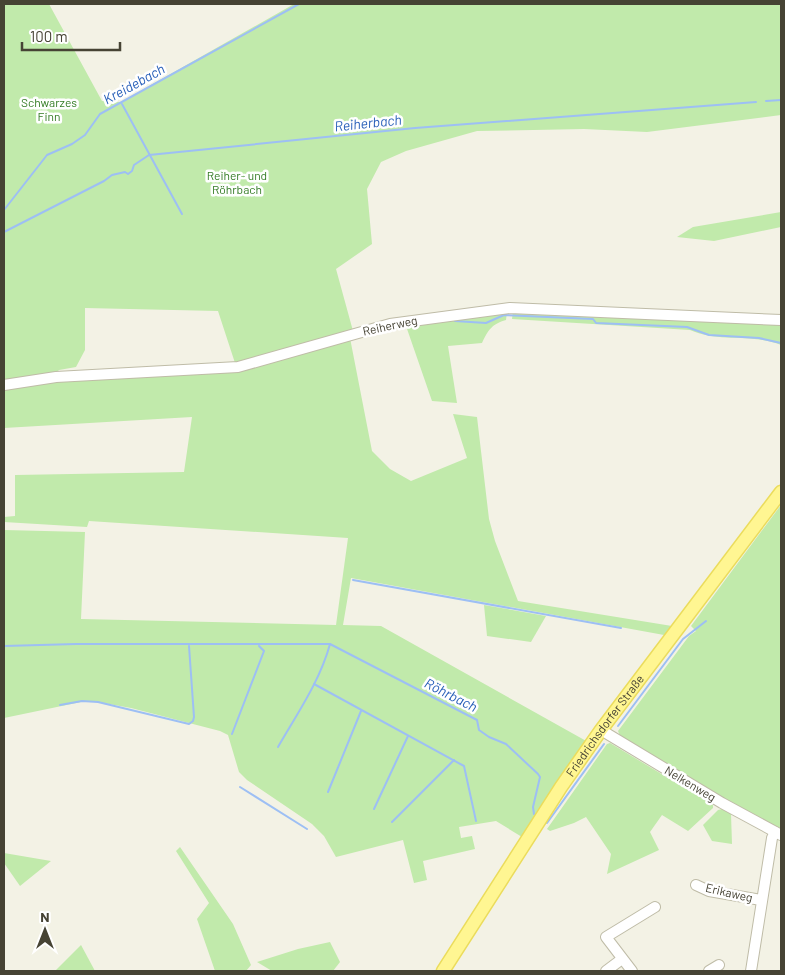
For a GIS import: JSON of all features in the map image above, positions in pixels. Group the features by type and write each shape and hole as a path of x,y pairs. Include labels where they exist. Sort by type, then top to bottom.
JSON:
{"main road":[{"name":"Friedrichsdorfer Straße","path":"443,971 561,787 601,730 781,492"}],"street":[{"name":"Reiherweg","path":"4,384 56,376 238,367 390,324 510,308 781,320"},
{"name":"Nelkenweg","path":"601,730 722,803 778,833"},
{"name":"Erikaweg","path":"751,971 772,838 778,833"},
{"name":"Erikaweg","path":"696,885 709,891 761,900"},
{"path":"632,971 606,937 655,907"},
{"name":"Erikaweg","path":"754,952 759,966 758,971"},
{"path":"606,971 622,959"},
{"path":"709,971 719,966"}],"green space":[{"name":"Reiher- und Röhrbach","path":"4,4 49,4 102,101 121,102 294,4 781,4 781,115 647,132 584,129 477,131 406,151 381,162 367,189 372,244 336,269 353,331 235,363 218,311 85,308 85,350 76,367 4,381"},
{"path":"781,212 781,227 714,241 677,237 693,227"},
{"path":"513,311 781,323 781,345 759,339 712,336 690,330 512,319"},
{"path":"507,312 506,320 497,323 491,328 482,343 448,346 457,403 432,401 406,326"},
{"path":"350,338 372,451 390,469 411,481 467,458 453,414 477,417 489,519 495,541 518,601 672,626 664,635 351,578 343,625 381,626 588,742 522,837 496,821 459,827 461,838 472,836 475,849 423,861 427,880 414,883 403,840 336,857 324,836 312,824 247,780 239,772 228,735 220,731 131,708 98,702 81,702 4,718 4,530 85,532 81,619 336,625 348,538 89,521 87,527 4,522 4,517 15,516 15,475 184,472 192,417 4,428 4,389 55,381 240,372"},
{"path":"781,505 781,829 713,792 620,736 618,731 689,636 696,631 691,626"},
{"path":"484,605 546,616 531,642 487,636"},
{"path":"610,743 713,805 713,808 688,831 662,815 650,832 659,850 607,874 611,854 586,817 550,831 547,829 607,744"},
{"path":"722,809 731,814 732,844 712,841 703,825 718,810"},
{"path":"180,847 233,924 251,965 246,971 215,971 197,919 209,903 176,851"},
{"path":"4,853 51,861 20,886 4,863"},
{"path":"330,942 340,962 333,971 272,971 257,962 298,949"},
{"path":"81,945 95,971 55,971"}],"waterway":[{"name":"Kreidebach","path":"4,210 47,155 72,144 85,135 100,114 299,4"},
{"name":"Reiherbach","path":"766,101 781,100"},
{"name":"Reiherbach","path":"4,232 104,181 112,175 125,172 128,174 132,171 134,165 149,155 415,128 756,102"},
{"path":"122,104 182,214"},
{"path":"455,321 486,323 504,315 593,319 596,323 687,327 709,335 759,338 781,343"},
{"path":"353,580 621,628"},
{"name":"Röhrbach","path":"618,726 683,639 706,621"},
{"path":"4,646 76,644 330,644 477,720 479,730 489,737 506,744 540,777 533,807 534,814"},
{"path":"278,747 314,684 330,644"},
{"path":"60,705 82,701 98,702 189,724 193,721 194,717 189,646"},
{"path":"232,734 264,651 259,646"},
{"path":"314,684 464,766 476,821"},
{"path":"328,792 361,711"},
{"path":"374,809 408,736"},
{"name":"Röhrbach","path":"547,823 604,744"},
{"path":"392,822 454,760"},
{"path":"240,787 307,829"}],"park label":[{"name":"Schwarzes Finn","path":"49,110"}]}
